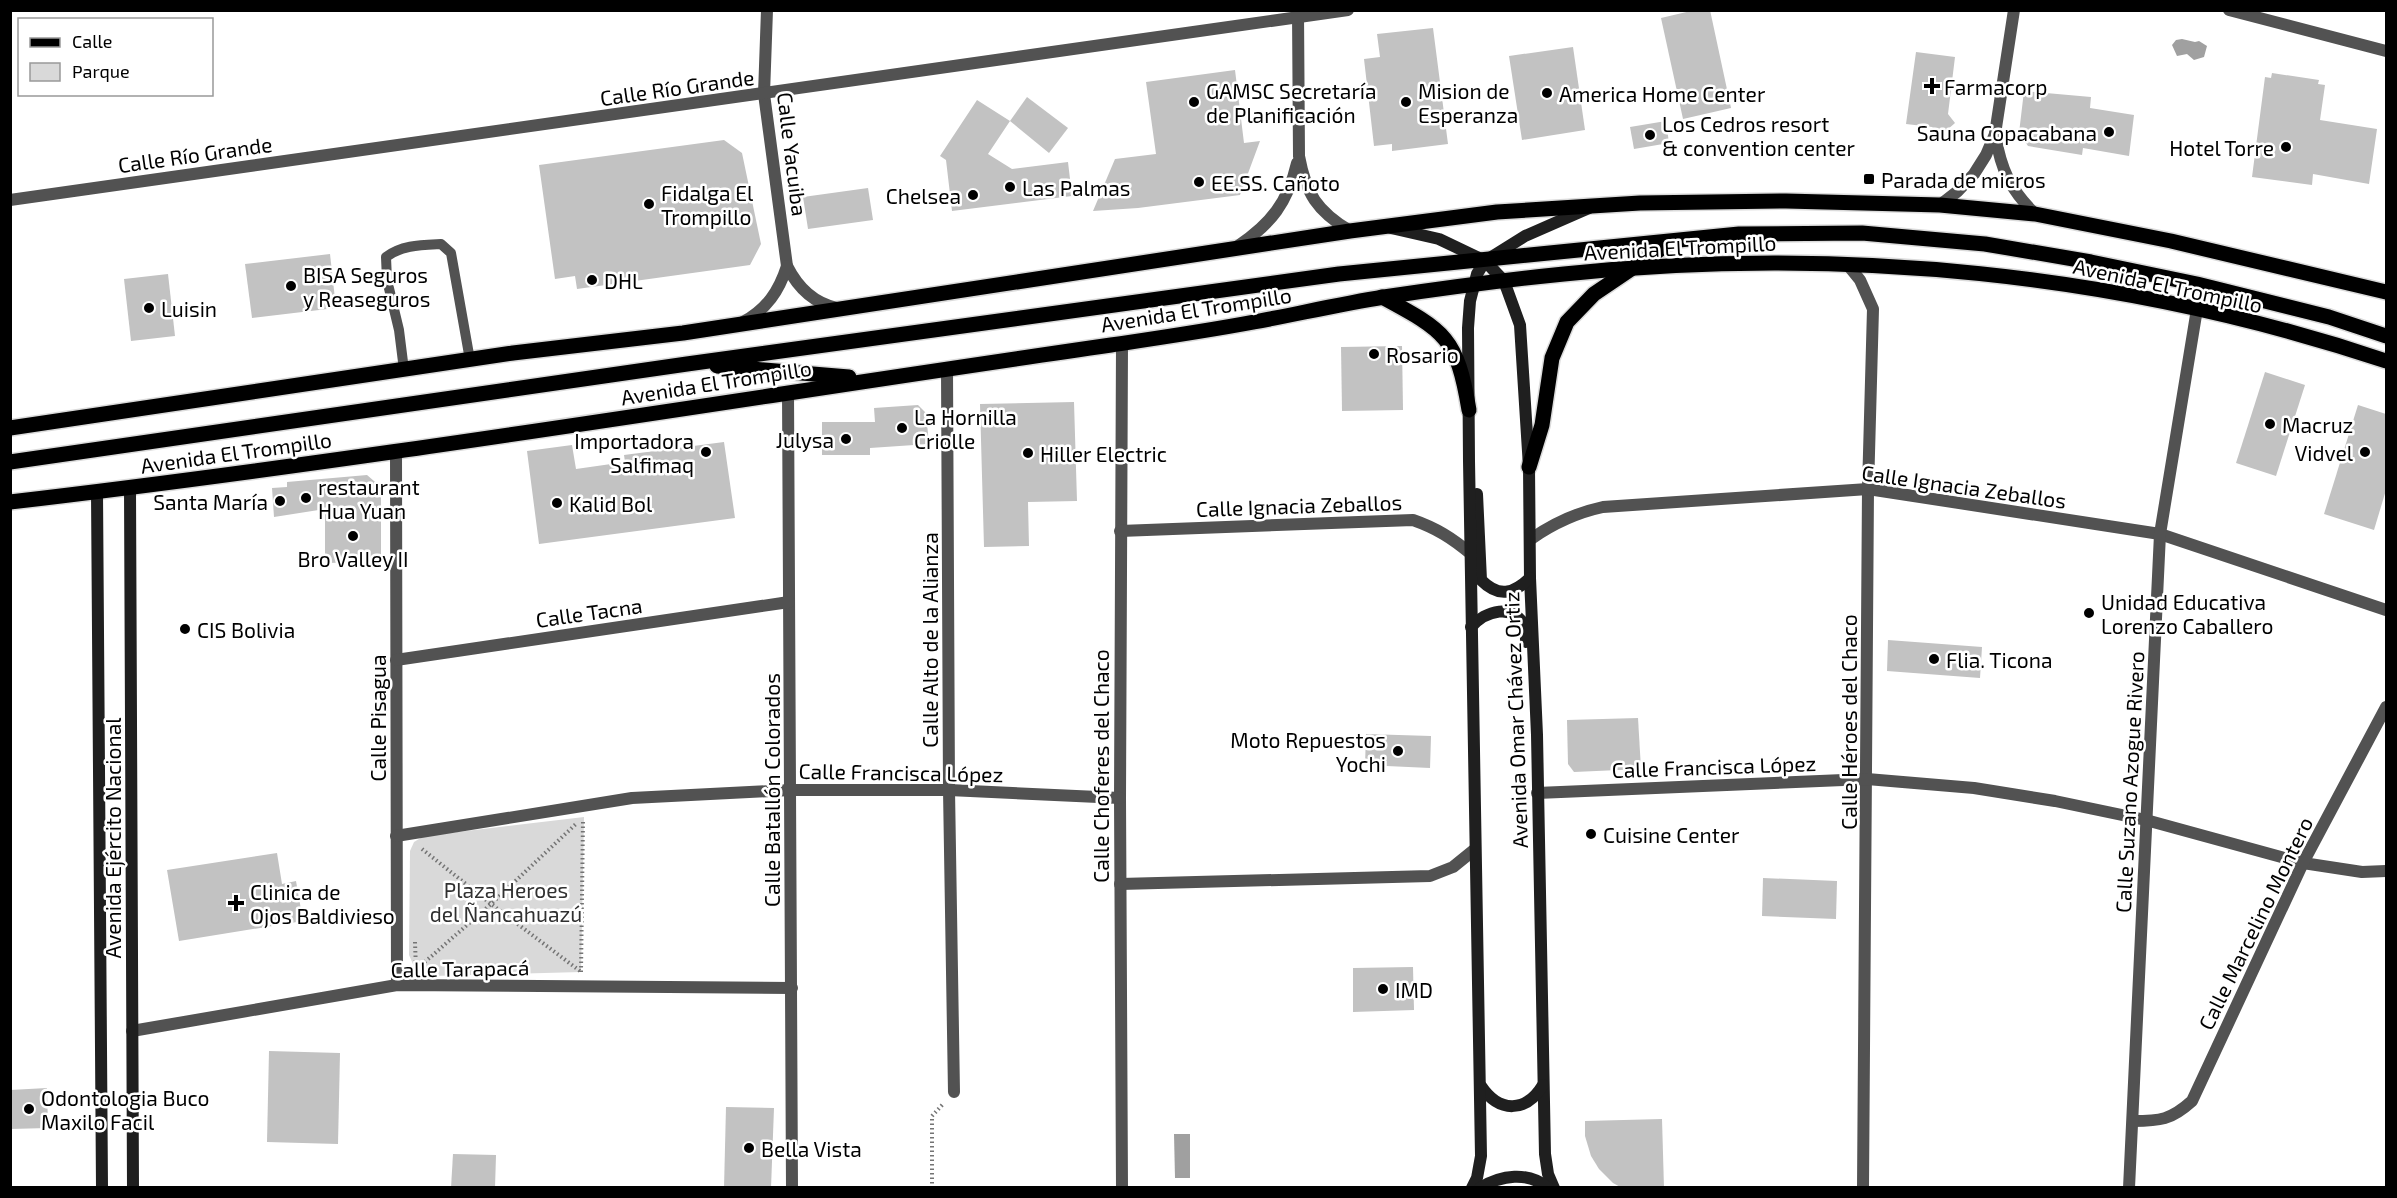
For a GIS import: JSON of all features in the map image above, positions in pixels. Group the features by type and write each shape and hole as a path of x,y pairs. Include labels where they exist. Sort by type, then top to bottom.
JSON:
{"main road":[{"name":"Avenida El Trompillo","path":"10,428 470,360 683,333 1350,231 1497,212 1640,203 1786,201 1940,205 2035,214 2171,241 2386,292"},
{"path":"1485,261 1525,236 1594,207"},
{"name":"Avenida Omar Chávez Ortiz","path":"1387,227 1439,239 1485,261 1504,281 1520,325 1529,467 1545,1154 1548,1174 1554,1188"},
{"name":"Avenida El Trompillo","path":"10,462 687,364 1340,274 1739,234 1862,233 1985,244 2091,262 2197,284 2329,317 2386,336"},
{"path":"1529,467 1542,425 1552,358 1567,322 1594,294 1673,241"},
{"name":"Avenida Omar Chávez Ortiz","path":"1472,1188 1477,1178 1481,1156 1481,1086 1474,850 1468,328 1474,285 1485,261"},
{"name":"Avenida El Trompillo","path":"10,502 130,488 1122,344 1247,324 1382,297 1504,281 1693,264 1847,264 1946,270 2032,280 2115,292 2197,309 2346,348 2386,361"},
{"path":"1382,297 1439,331 1454,351 1463,374 1469,410"},
{"path":"687,364 874,379"},
{"path":"1469,476 1478,496 1481,580 1490,589 1505,592 1519,588 1530,578"},
{"name":"Avenida Ejército Nacional","path":"130,488 133,1188"},
{"name":"Avenida Ejército Nacional","path":"97,492 102,1188"},
{"path":"1471,627 1480,617 1492,611 1505,612 1517,617 1525,628 1529,699 1537,735"},
{"path":"1481,1086 1487,1095 1506,1106 1518,1106 1529,1102 1543,1085"},
{"path":"1480,1188 1492,1180 1510,1176 1529,1178 1548,1188"}],"street":[{"name":"Calle Yacuiba","path":"767,10 764,94 787,266 802,290 826,306 840,309"},
{"name":"Calle Río Grande","path":"10,200 764,94 1298,14 1348,10"},
{"path":"1940,205 1974,174 1995,134 2014,10"},
{"path":"2229,10 2245,12 2386,51"},
{"path":"1298,14 1299,156 1303,179 1314,201 1330,219 1350,231"},
{"path":"1995,134 1999,157 2007,178 2019,198 2035,214"},
{"path":"1233,250 1258,234 1278,211 1292,185 1299,156"},
{"name":"Calle Héroes del Chaco","path":"1847,264 1860,280 1873,309 1868,489 1863,1188"},
{"path":"742,323 755,316 775,294 787,266"},
{"name":"Calle Suzano Azogue Rivero","path":"2129,1188 2160,534 2197,309"},
{"name":"Calle Choferes del Chaco","path":"1122,344 1120,531 1122,1188"},
{"name":"Calle Alto de la Alianza","path":"947,369 949,790 954,1092"},
{"name":"Calle Batallón Colorados","path":"788,392 792,1188"},
{"name":"Calle Pisagua","path":"396,450 397,985"},
{"name":"Calle Ignacia Zeballos","path":"1531,539 1578,512 1603,507 1868,489 2160,534 2386,610"},
{"name":"Calle Ignacia Zeballos","path":"1120,531 1413,520 1451,537 1471,554"},
{"name":"Calle Tacna","path":"396,660 789,602"},
{"name":"Calle Marcelino Montero","path":"2133,1121 2157,1121 2172,1117 2192,1101 2303,863 2386,707"},
{"name":"Calle Francisca López","path":"1537,793 1867,779 1974,788 2055,801 2146,820 2303,863 2362,872 2386,871"},
{"name":"Calle Francisca López","path":"396,836 632,798 791,790 949,790 1120,798"},
{"path":"1120,884 1430,876 1453,867 1474,850"},
{"name":"Calle Tarapacá","path":"132,1031 397,985 792,988"}],"lane":[{"path":"404,370 399,330 387,280 386,257 394,251 410,246 441,244 451,253 470,360"}],"path":[{"path":"572,819 584,817"},
{"path":"397,985 491,904 584,817"},
{"path":"581,987 584,817"},
{"path":"414,842 581,972"},
{"path":"932,1188 932,1116 954,1092"}],"green space":[{"name":"Plaza Heroes del Ñancahuazú","path":"584,817 581,972 432,976 416,971 409,955 410,851 414,842 424,836"}],"shaded area":[{"path":"2176,40 2199,41 2207,46 2204,57 2194,60 2187,54 2177,56 2172,45"},
{"path":"1174,1134 1190,1134 1190,1178 1175,1178"}],"building":[{"path":"1695,10 1710,10 1731,108 1683,119 1661,18"},
{"name":"Mision de Esperanza","path":"1433,28 1448,144 1392,151 1392,144 1374,146 1364,59 1380,57 1377,34"},
{"name":"America Home Center","path":"1573,47 1585,130 1522,140 1509,56"},
{"name":"Farmacorp","path":"1916,52 1955,57 1948,114 1955,123 1940,136 1932,127 1906,124"},
{"path":"1235,70 1244,143 1260,141 1240,195 1138,208 1093,211 1115,159 1156,154 1146,82"},
{"name":"Hotel Torre","path":"2272,73 2319,80 2318,84 2325,85 2320,120 2377,129 2369,184 2313,174 2312,185 2252,177 2265,77 2271,78"},
{"path":"2024,91 2091,97 2090,108 2134,115 2129,156 2083,148 2082,155 2028,146 2019,133"},
{"name":"Las Palmas","path":"1027,97 1068,128 1049,153 1010,121"},
{"path":"977,100 1010,121 988,154 1012,169 1068,162 1072,196 952,211 946,160 940,156"},
{"name":"Los Cedros resort & convention center","path":"1666,121 1669,143 1634,149 1630,127"},
{"name":"Fidalga El Trompillo","path":"724,140 742,153 761,244 750,265 577,289 575,276 555,279 539,165"},
{"path":"868,188 873,220 808,229 803,197"},
{"name":"BISA Seguros y Reaseguros","path":"330,254 336,308 252,318 245,264"},
{"name":"Luisin","path":"168,274 175,336 131,341 124,279"},
{"path":"1402,346 1403,410 1342,411 1341,347"},
{"name":"Macruz","path":"2265,372 2305,385 2276,476 2236,463"},
{"name":"Hiller Electric","path":"1074,402 1077,501 1028,502 1029,546 984,547 980,404"},
{"path":"918,405 926,413 929,444 870,448 870,455 822,455 822,422 875,422 874,408"},
{"name":"Vidvel","path":"2358,405 2386,414 2386,490 2374,530 2324,514"},
{"path":"724,442 735,518 539,544 527,451 572,445 576,469 625,462 624,455"},
{"name":"Bro Valley II","path":"367,475 381,487 381,562 325,563 325,509 274,517 272,488 287,487 287,482"},
{"name":"Flia. Ticona","path":"1888,640 1982,647 1980,678 1887,671"},
{"path":"1638,718 1641,769 1574,772 1568,764 1567,720"},
{"name":"Moto Repuestos Yochi","path":"1366,734 1431,736 1430,768 1365,765"},
{"name":"Clinica de Ojos Baldivieso","path":"277,853 282,884 296,881 303,921 179,941 167,870"},
{"path":"1763,878 1837,881 1836,919 1762,916"},
{"name":"IMD","path":"1413,967 1414,1010 1353,1012 1353,968"},
{"path":"269,1051 340,1053 338,1144 267,1142"},
{"name":"Odontologia Buco Maxilo Facil","path":"47,1088 48,1128 10,1129 10,1090"},
{"name":"Bella Vista","path":"726,1107 774,1108 771,1188 724,1188"},
{"path":"1662,1119 1664,1188 1622,1188 1613,1183 1599,1169 1591,1156 1585,1136 1585,1121"},
{"path":"453,1154 496,1155 495,1188 451,1188"}],"place":[{"name":"Farmacorp","path":"1932,86"},
{"name":"America Home Center","path":"1547,93"},
{"name":"GAMSC Secretaría de Planificación","path":"1194,102"},
{"name":"Mision de Esperanza","path":"1406,102"},
{"name":"Sauna Copacabana","path":"2109,132"},
{"name":"Los Cedros resort & convention center","path":"1650,135"},
{"name":"Hotel Torre","path":"2286,147"},
{"name":"Parada de micros","path":"1869,179"},
{"name":"EE.SS. Cañoto","path":"1199,182"},
{"name":"Las Palmas","path":"1010,187"},
{"name":"Chelsea","path":"973,195"},
{"name":"Fidalga El Trompillo","path":"649,204"},
{"name":"DHL","path":"592,280"},
{"name":"BISA Seguros y Reaseguros","path":"291,286"},
{"name":"Luisin","path":"149,308"},
{"name":"Rosario","path":"1374,354"},
{"name":"Macruz","path":"2270,424"},
{"name":"La Hornilla Criolle","path":"902,428"},
{"name":"Julysa","path":"846,439"},
{"name":"Importadora Salfimaq","path":"706,452"},
{"name":"Vidvel","path":"2365,452"},
{"name":"Hiller Electric","path":"1028,453"},
{"name":"restaurant Hua Yuan","path":"306,498"},
{"name":"Santa María","path":"280,501"},
{"name":"Kalid Bol","path":"557,503"},
{"name":"Bro Valley II","path":"353,536"},
{"name":"Unidad Educativa Lorenzo Caballero","path":"2089,613"},
{"name":"CIS Bolivia","path":"185,629"},
{"name":"Flia. Ticona","path":"1934,659"},
{"name":"Moto Repuestos Yochi","path":"1398,751"},
{"name":"Cuisine Center","path":"1591,834"},
{"name":"Clinica de Ojos Baldivieso","path":"236,903"},
{"name":"IMD","path":"1383,989"},
{"name":"Odontologia Buco Maxilo Facil","path":"29,1109"},
{"name":"Bella Vista","path":"749,1148"}]}
